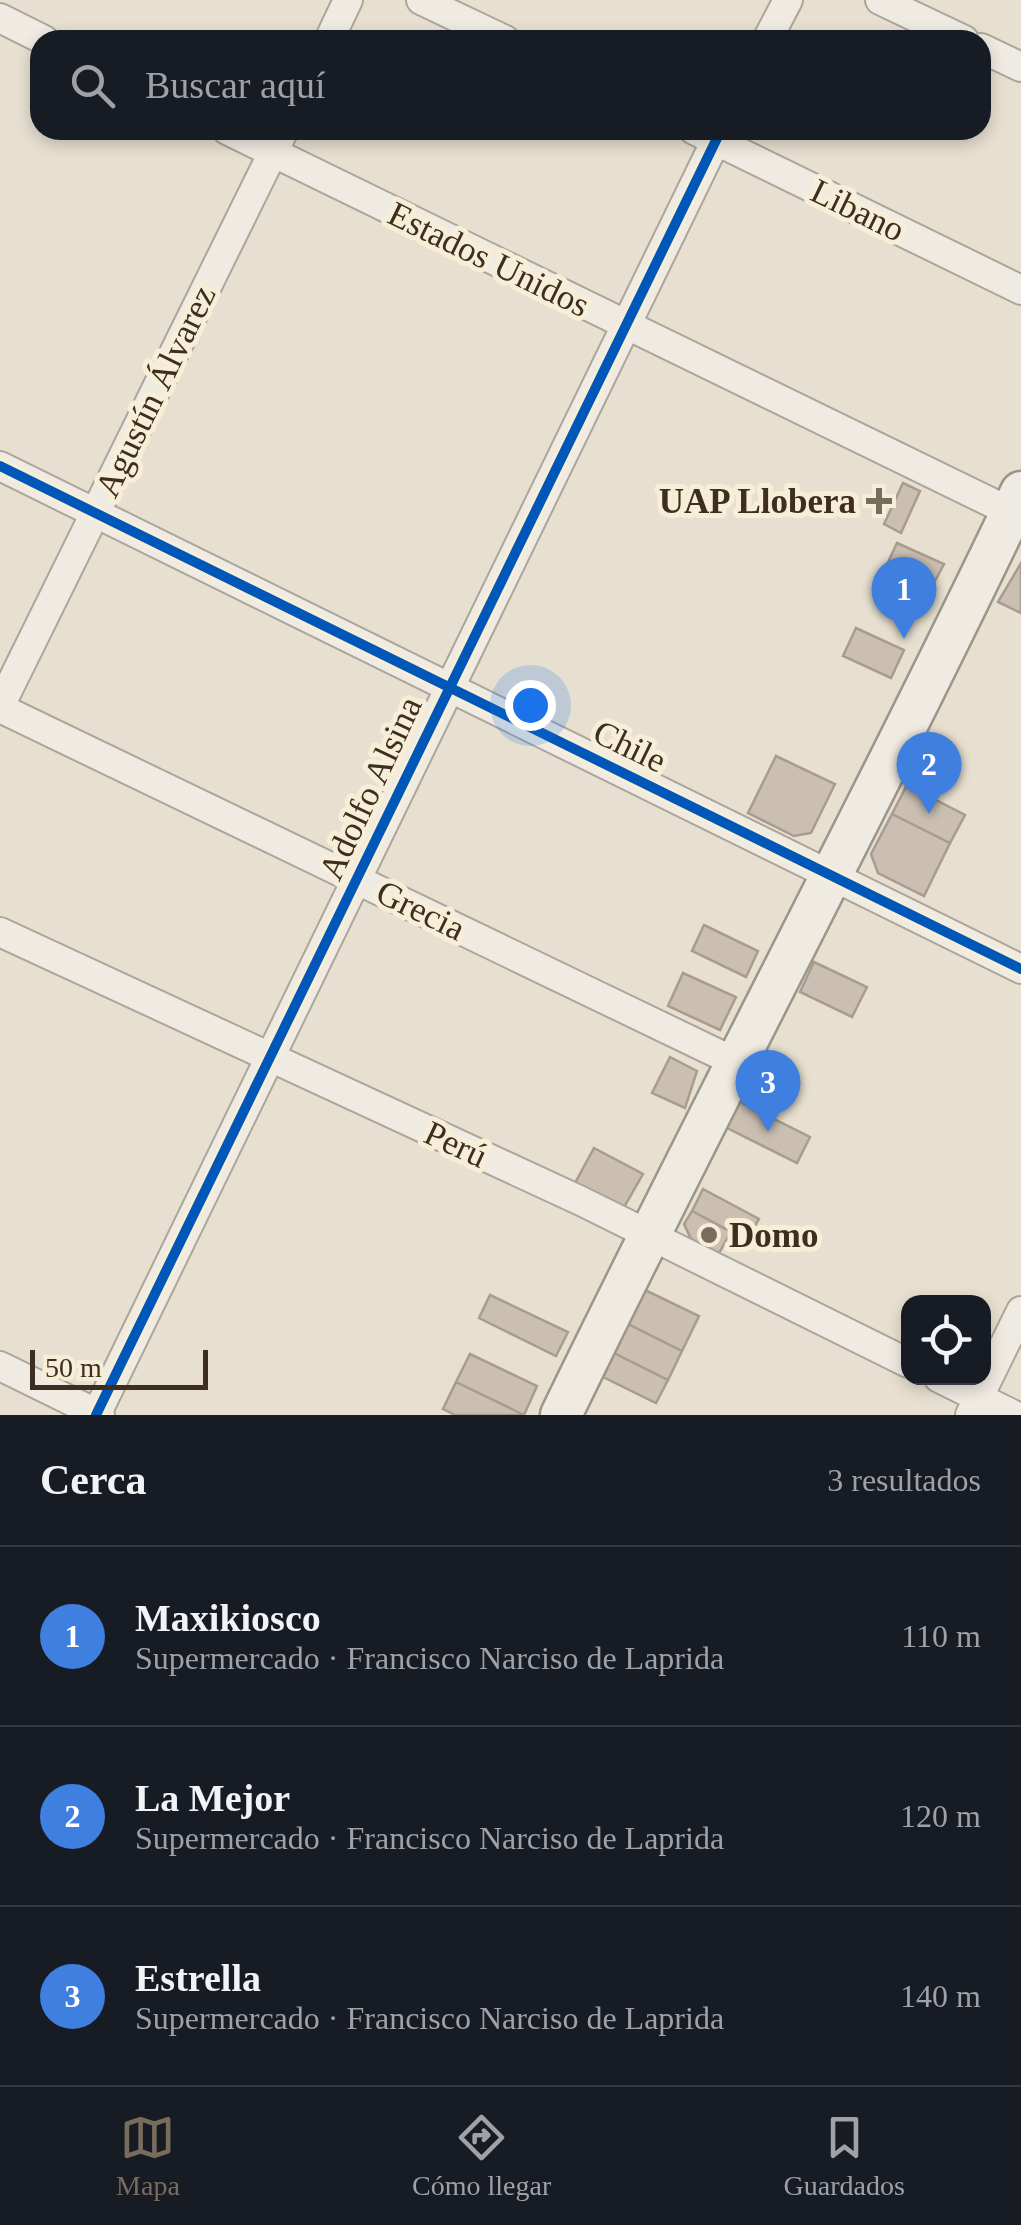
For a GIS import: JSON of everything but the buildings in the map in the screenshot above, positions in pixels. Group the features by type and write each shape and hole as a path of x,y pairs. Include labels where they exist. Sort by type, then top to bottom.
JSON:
{"main road":[{"path":"561,1415 734,1060 833,878 1018,507"}],"street":[{"path":"333,30 348,0"},
{"path":"421,0 484,30"},
{"path":"772,30 788,0"},
{"path":"880,0 943,30"},
{"path":"0,18 30,33"},
{"path":"991,53 1021,67"},
{"name":"Adolfo Alsina","path":"98,1415 624,326 707,140"},
{"name":"Libano","path":"724,140 1021,290"},
{"name":"Estados Unidos","path":"279,141 624,326 1018,507"},
{"name":"Agustín Álvarez","path":"0,707 279,141"},
{"name":"Chile","path":"0,466 1021,969"},
{"name":"Grecia","path":"0,707 734,1060"},
{"name":"Perú","path":"0,932 648,1236 901,1360"},
{"path":"974,1406 1021,1311"},
{"path":"0,1366 98,1415"},
{"path":"947,1385 974,1406 1014,1415"}],"cycle path":[{"path":"96,1415 716,140"},
{"path":"0,466 1021,969"}],"place":[{"name":"UAP Llobera","path":"879,501"},
{"name":"Maxikiosco","path":"904,639"},
{"name":"La Mejor","path":"929,814"},
{"name":"Estrella","path":"768,1132"},
{"name":"Domo","path":"709,1235"}]}
